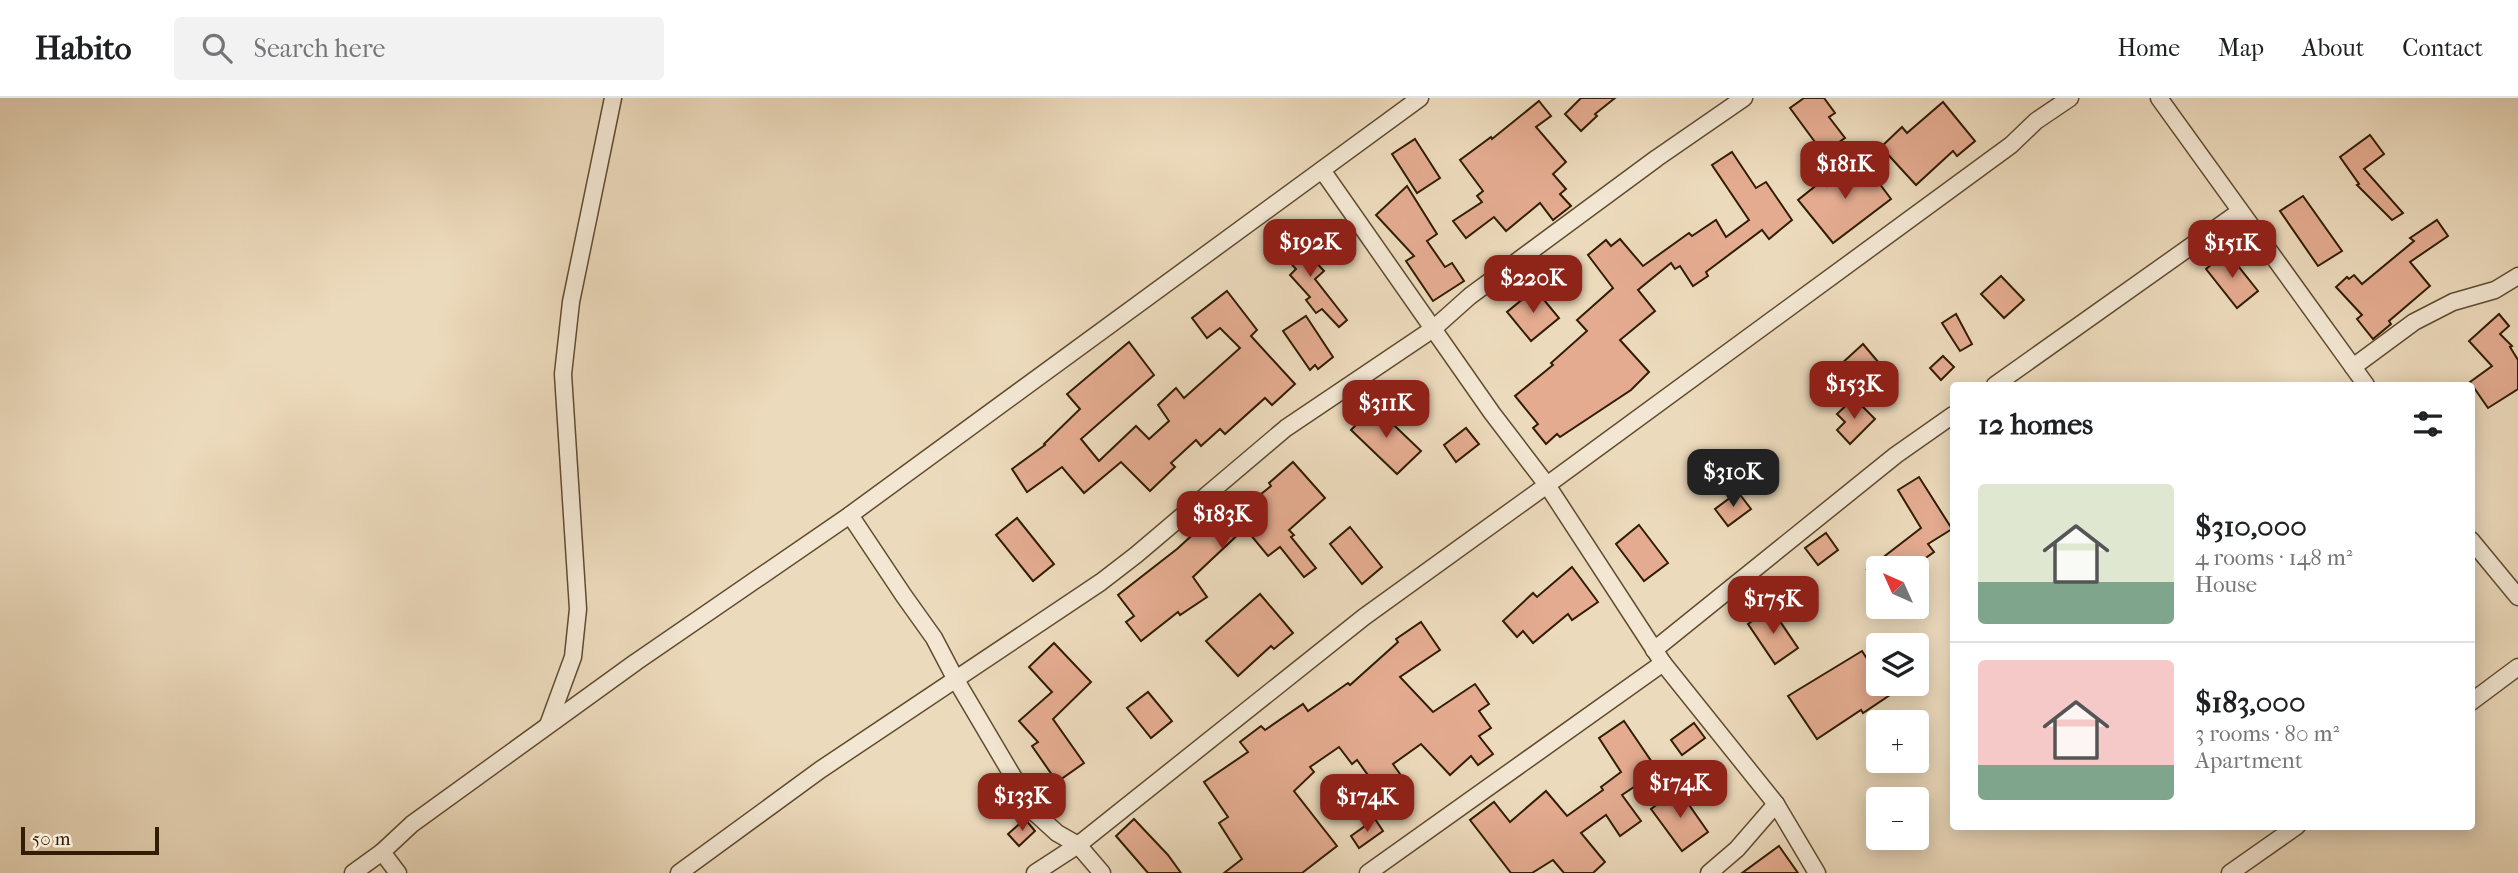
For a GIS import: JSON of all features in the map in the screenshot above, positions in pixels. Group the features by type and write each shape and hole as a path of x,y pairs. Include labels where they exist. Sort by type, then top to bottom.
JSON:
{"street":[{"path":"548,725 573,657 579,609 563,374 571,302 614,98"},
{"path":"353,873 382,852 412,824 548,725 850,515 1420,98"},
{"path":"679,873 820,770 1136,555 1286,428 1433,329 1481,288 1657,158 1744,98"},
{"path":"1035,873 1079,845 1364,617 2011,145 2036,121 2070,98"},
{"path":"2159,98 2364,382"},
{"path":"1322,170 1546,485 1659,656 1776,804 1817,873"},
{"path":"1999,382 2239,212"},
{"path":"2353,367 2414,322 2453,302 2495,290 2518,276"},
{"path":"1368,873 1659,656 1896,456 1950,417"},
{"path":"850,515 934,638 1034,812 1057,833 1079,845 1102,873"},
{"path":"2475,545 2518,597"},
{"path":"2475,699 2518,667"},
{"path":"1709,873 1737,849 1776,804"},
{"path":"2230,873 2291,830"},
{"path":"382,852 398,873"}],"building":[{"path":"1581,98 1615,98 1595,114 1597,116 1581,131 1565,114"},
{"path":"1804,98 1824,98 1835,113 1829,117 1845,138 1823,153 1790,108"},
{"path":"1539,101 1551,116 1536,127 1566,162 1553,174 1566,189 1560,194 1571,206 1553,220 1540,203 1506,231 1494,217 1466,238 1453,221 1482,202 1477,196 1483,191 1460,160 1491,137 1492,139"},
{"path":"1943,102 1975,141 1957,156 1953,151 1916,185 1881,147 1902,127 1907,133"},
{"path":"2370,135 2384,154 2364,169 2403,213 2392,220 2357,185 2359,184 2340,157"},
{"path":"1415,139 1440,178 1417,193 1392,154"},
{"path":"1732,152 1756,188 1766,182 1792,220 1769,239 1762,230 1706,272 1708,276 1693,286 1680,266 1675,269 1671,263 1638,290 1655,311 1620,340 1649,372 1631,390 1560,437 1557,434 1546,444 1533,428 1538,424 1515,396 1553,365 1551,363 1587,331 1577,320 1613,288 1588,255 1606,240 1611,246 1620,239 1643,266 1689,233 1692,236 1716,220 1726,237 1749,220 1712,165"},
{"path":"1858,163 1864,163 1891,199 1833,243 1798,200 1823,180 1827,186"},
{"path":"1407,186 1437,234 1427,241 1445,267 1452,263 1464,281 1433,301 1406,261 1414,256 1376,215"},
{"path":"2303,196 2342,251 2318,266 2280,211"},
{"path":"2437,220 2448,236 2410,262 2430,286 2389,321 2391,324 2373,339 2357,319 2362,315 2336,287 2347,277 2349,279 2354,275 2362,284 2414,241 2410,238"},
{"path":"1290,234 1324,271 1315,279 1347,320 1339,327 1322,309 1316,313 1306,300 1310,297 1290,275 1296,269 1276,247"},
{"path":"2227,252 2258,291 2237,308 2206,269"},
{"path":"2001,276 2024,300 2004,318 1981,294"},
{"path":"1535,289 1559,318 1531,341 1507,312"},
{"path":"1227,291 1257,330 1251,336 1295,384 1272,405 1265,398 1225,434 1220,429 1201,446 1196,440 1171,463 1175,467 1150,491 1121,462 1084,493 1062,467 1027,492 1012,469 1045,445 1080,409 1067,394 1129,342 1154,375 1081,439 1099,461 1136,426 1149,439 1169,421 1158,405 1176,388 1184,398 1240,348 1220,328 1207,338 1192,318"},
{"path":"1956,314 1972,344 1960,351 1942,323"},
{"path":"2499,314 2509,326 2500,334 2512,346 2510,347 2518,360 2518,389 2488,408 2475,389 2475,382 2470,382 2492,366 2469,341"},
{"path":"1306,316 1333,357 1318,369 1315,365 1310,370 1283,331"},
{"path":"1863,344 1879,363 1857,383 1840,365"},
{"path":"1943,356 1954,367 1941,380 1930,368"},
{"path":"1854,398 1875,419 1850,444 1837,430 1845,422 1837,414"},
{"path":"1374,406 1421,451 1397,474 1351,430"},
{"path":"1466,428 1479,444 1456,462 1444,445"},
{"path":"1293,462 1325,498 1289,530 1294,535 1291,537 1316,568 1304,577 1280,547 1268,556 1245,528 1193,577 1207,597 1180,615 1178,612 1141,641 1126,622 1134,616 1118,595 1177,549 1211,518 1220,527 1271,486 1269,483"},
{"path":"1919,477 1950,526 1950,530 1928,544 1934,552 1928,556 1885,556 1921,528 1898,490"},
{"path":"1738,492 1751,509 1728,526 1715,509"},
{"path":"1017,518 1054,564 1033,581 996,535"},
{"path":"1639,525 1668,563 1644,581 1616,544"},
{"path":"1350,527 1382,567 1362,584 1330,544"},
{"path":"1826,533 1838,550 1818,565 1805,548"},
{"path":"1572,567 1598,602 1572,620 1568,614 1533,643 1523,631 1517,637 1503,621 1533,593 1537,597"},
{"path":"1260,594 1293,633 1274,649 1271,646 1238,676 1206,641"},
{"path":"1771,608 1798,648 1775,664 1748,624"},
{"path":"1421,622 1440,650 1400,677 1433,712 1475,684 1489,704 1479,711 1491,728 1479,736 1493,754 1478,765 1471,756 1450,775 1421,744 1393,764 1407,784 1398,790 1409,806 1397,815 1357,760 1352,764 1339,747 1310,767 1314,772 1294,791 1337,846 1302,873 1224,873 1242,859 1219,823 1228,817 1204,782 1248,752 1240,742 1261,726 1265,730 1303,704 1308,711 1348,683 1350,685 1398,642 1396,639"},
{"path":"1054,643 1091,682 1053,719 1084,763 1057,782 1032,746 1038,742 1019,721 1052,692 1029,667"},
{"path":"1862,651 1866,657 1866,696 1888,696 1863,713 1861,710 1817,739 1788,696"},
{"path":"1148,692 1172,721 1151,738 1127,708"},
{"path":"1624,721 1658,771 1622,795 1641,821 1620,836 1606,815 1581,833 1605,862 1593,873 1564,873 1553,860 1532,873 1511,873 1470,820 1494,802 1510,822 1546,791 1567,816 1603,790 1601,787 1621,772 1599,738"},
{"path":"1694,723 1705,738 1682,755 1671,740"},
{"path":"1674,792 1680,792 1708,832 1682,851 1651,809"},
{"path":"1025,819 1035,831 1019,846 1008,834"},
{"path":"1134,819 1181,873 1148,873 1116,836"},
{"path":"1375,819 1383,831 1359,848 1351,836"},
{"path":"1779,846 1798,873 1742,873"}]}
